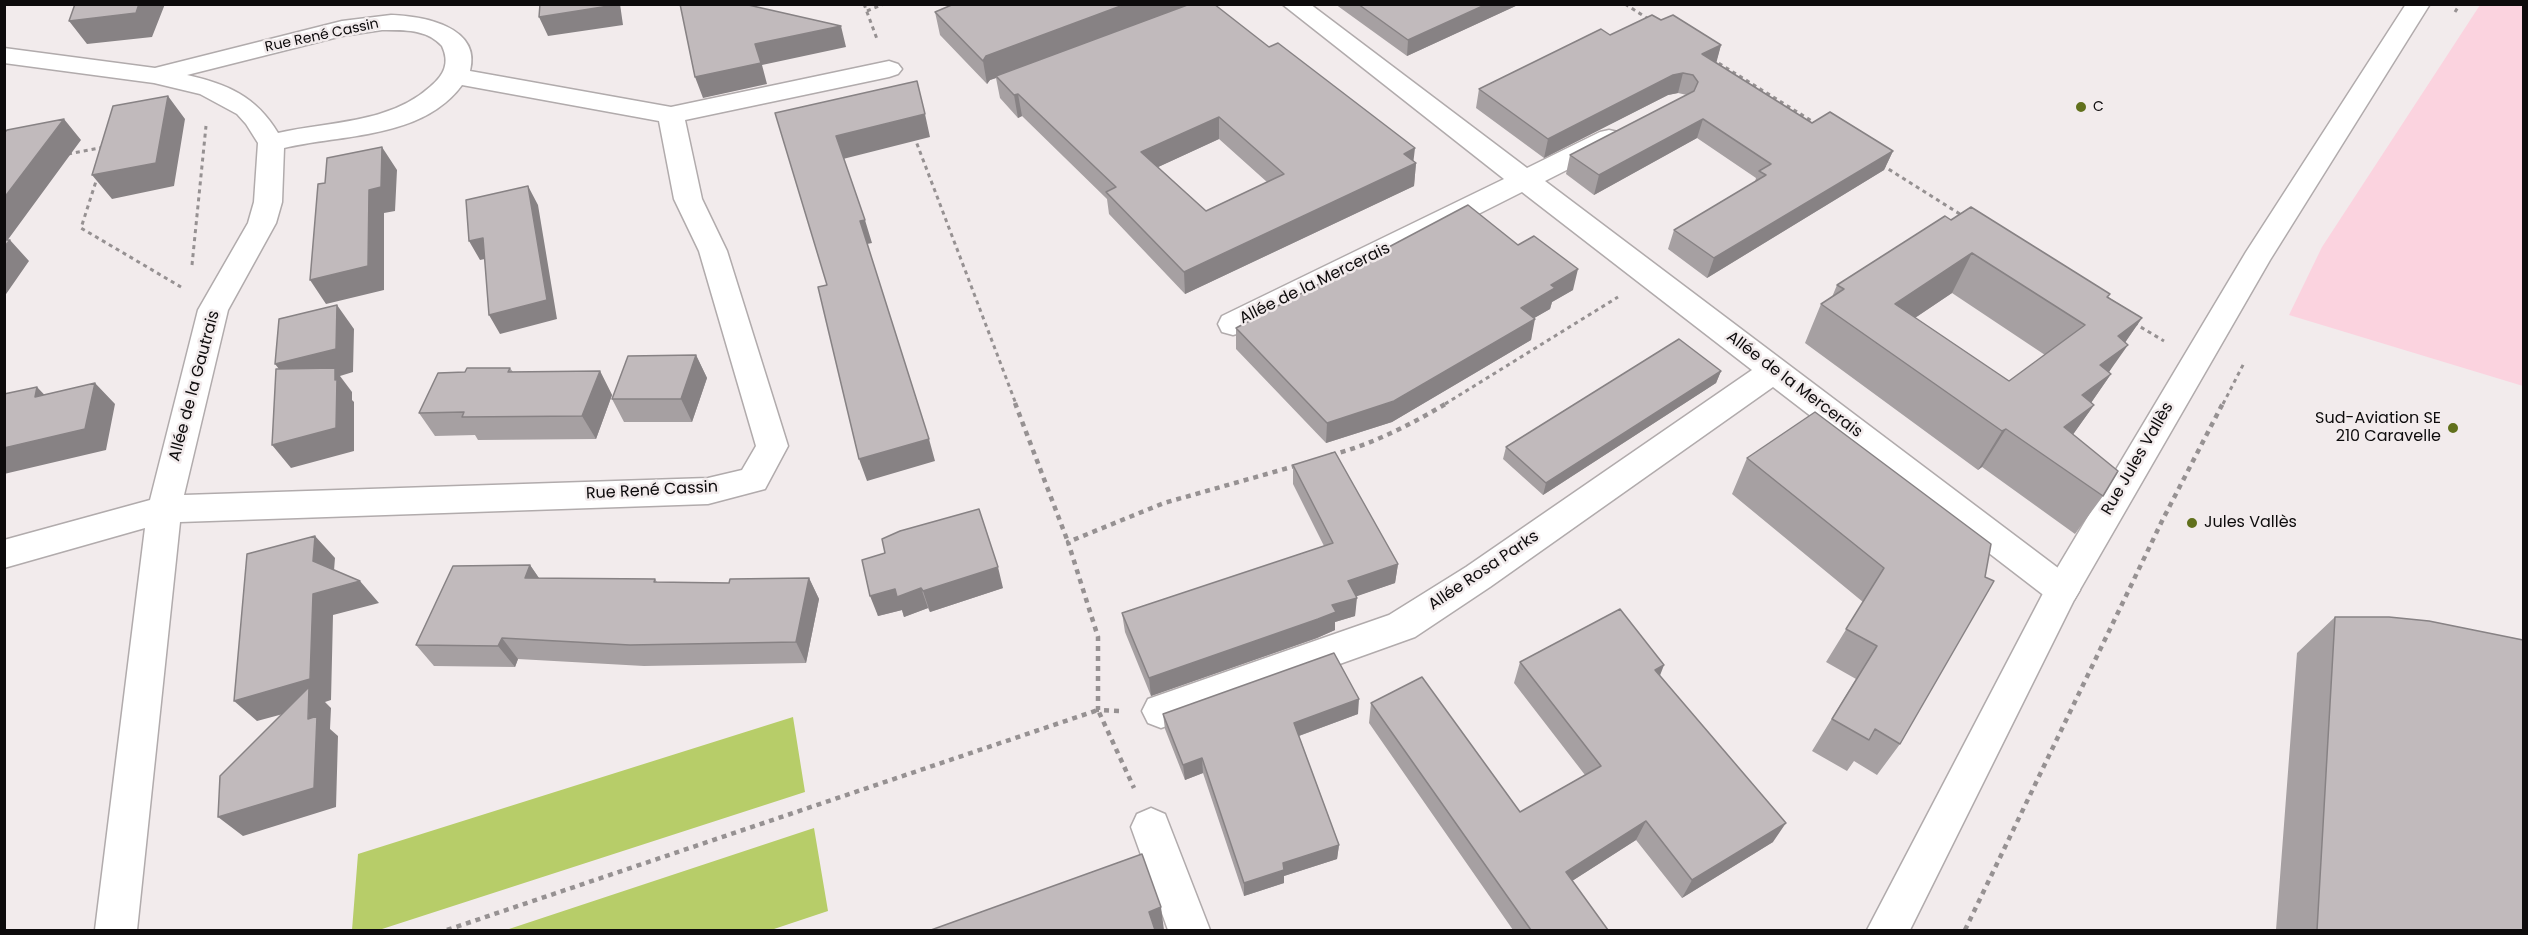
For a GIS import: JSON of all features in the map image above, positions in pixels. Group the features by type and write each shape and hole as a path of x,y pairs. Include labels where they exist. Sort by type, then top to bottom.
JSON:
{"street":[{"name":"Allée de la Mercerais","path":"1294,4 2062,590"},
{"name":"Rue Jules Vallès","path":"1888,930 2062,590 2195,361 2230,308 2256,259 2418,4"},
{"name":"Rue René Cassin","path":"154,75 343,29 379,23 404,23 430,28 448,36 457,49 460,62 456,76"},
{"path":"4,55 154,75 209,88 230,98 258,119 271,143 293,136 340,132 399,116 424,104 443,91 456,76 671,115 889,69"},
{"name":"Rue René Cassin","path":"4,554 164,509 708,491 753,480 772,446 713,251 688,199 671,115"},
{"name":"Allée de la Mercerais","path":"1233,324 1526,181 1627,129"},
{"name":"Allée de la Gautrais","path":"116,930 164,509 201,301 262,223 268,202 271,143"},
{"name":"Allée Rosa Parks","path":"1161,711 1402,626 1478,577 1774,370"},
{"path":"1151,827 1189,930"}],"path":[{"path":"864,4 889,69"},
{"path":"867,11 885,4"},
{"path":"1625,4 1656,24"},
{"path":"1707,55 1818,125"},
{"path":"101,167 81,228 201,301 207,117 230,98"},
{"path":"914,135 1068,542 1098,637 1098,710 1151,827"},
{"path":"62,155 108,146 104,156"},
{"path":"1880,164 1971,221"},
{"path":"1324,458 1347,451 1426,416 1651,277"},
{"path":"2134,323 2195,361"},
{"path":"1965,930 2163,519 2246,358"},
{"path":"1068,542 1164,503 1301,464"},
{"path":"447,930 1098,710 1161,711"}],"shaded area":[{"path":"2480,5 2523,5 2523,386 2289,315 2322,247"},
{"path":"793,717 805,792 379,930 352,930 358,854"},
{"path":"814,828 828,911 771,930 506,930"}],"building":[{"path":"75,4 139,4 136,13 69,21"},
{"path":"540,4 615,4 615,5 539,17"},
{"path":"680,4 744,4 841,26 755,44 761,63 695,77"},
{"path":"954,4 1126,4 986,56 983,61 935,12"},
{"path":"1190,4 1214,4 1269,47 1278,43 1415,148 1404,154 1416,163 1184,272 1106,192 1116,187 996,76","holes":["1219,117 1284,174 1206,211 1141,152"]},
{"path":"1358,4 1487,4 1408,40"},
{"path":"1652,15 1661,20 1673,15 1721,45 1702,54 1812,123 1830,112 1893,151 1714,258 1674,230 1766,175 1759,171 1771,164 1703,119 1599,175 1570,155 1694,91 1698,82 1693,75 1683,73 1673,75 1548,139 1479,89 1601,29 1610,35"},
{"path":"917,81 925,114 836,136 865,220 860,221 929,439 859,459 818,287 827,285 775,113"},
{"path":"168,96 156,163 92,175 113,106"},
{"path":"64,119 4,198 4,133 7,130"},
{"path":"382,147 381,187 369,190 368,266 310,280 318,184 325,183 327,158"},
{"path":"528,186 547,300 489,315 483,238 469,241 466,200"},
{"path":"1468,205 1518,245 1534,236 1578,269 1551,285 1555,288 1521,308 1535,319 1394,401 1327,423 1236,328"},
{"path":"1971,207 2110,294 2107,297 2142,318 2118,336 2128,345 2100,365 2111,374 2082,395 2094,405 2064,427 2118,471 2103,496 2006,429 2002,431 1821,304 1844,289 1837,285 1945,216 1951,220","holes":["1972,253 2085,325 2009,381 1895,304"]},
{"path":"337,305 336,349 275,364 279,319"},
{"path":"1679,339 1721,371 1546,483 1506,447"},
{"path":"696,355 681,399 612,399 628,356"},
{"path":"335,368 335,380 337,379 336,428 272,445 276,369"},
{"path":"467,368 510,368 508,372 600,371 582,416 462,417 464,412 419,413 438,373 465,372"},
{"path":"95,383 85,429 4,448 4,394 37,387 35,397"},
{"path":"1815,412 1991,544 1985,577 1994,581 1900,744 1875,729 1869,740 1832,719 1877,646 1846,629 1884,568 1747,458"},
{"path":"1335,452 1398,564 1348,581 1357,598 1332,605 1336,612 1149,678 1122,613 1333,543 1293,465"},
{"path":"979,509 998,567 897,597 895,589 870,596 862,560 885,553 882,539 900,531"},
{"path":"315,536 313,561 360,581 313,594 310,679 234,701 247,554"},
{"path":"530,565 525,578 655,579 654,582 729,583 730,579 809,578 796,642 630,645 502,638 498,646 416,645 453,566"},
{"path":"1620,609 1664,665 1655,670 1786,823 1692,880 1646,821 1566,872 1608,930 1531,930 1371,703 1422,677 1520,812 1601,766 1520,662"},
{"path":"2335,617 2389,617 2429,621 2523,640 2523,930 2317,930"},
{"path":"1334,653 1359,699 1294,723 1339,845 1283,863 1284,870 1244,883 1202,758 1183,765 1163,714"},
{"path":"309,687 308,719 317,716 314,788 218,817 220,776"},
{"path":"1142,854 1161,907 1149,912 1155,930 931,930"}],"place":[{"name":"C","path":"2081,107"},
{"name":"Sud-Aviation SE 210 Caravelle","path":"2453,428"},
{"name":"Jules Vallès","path":"2192,523"}]}
